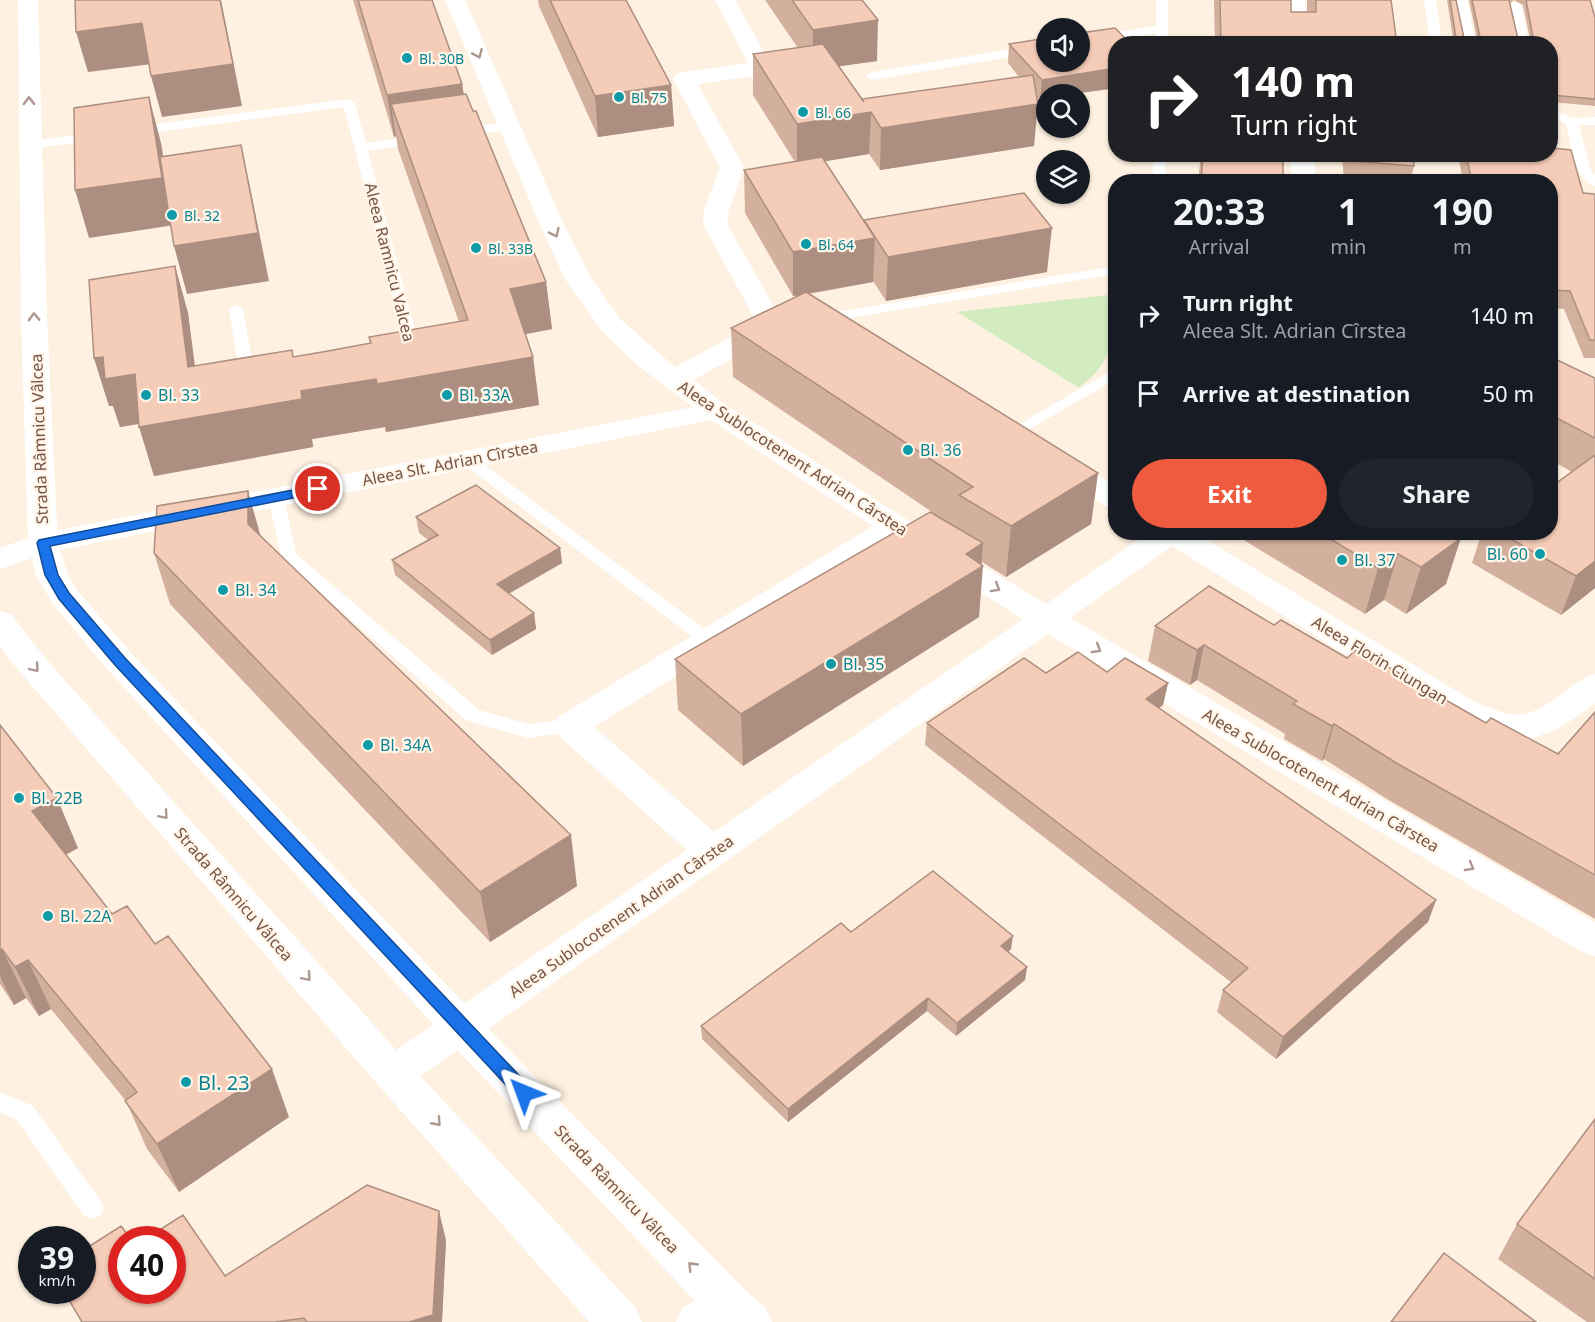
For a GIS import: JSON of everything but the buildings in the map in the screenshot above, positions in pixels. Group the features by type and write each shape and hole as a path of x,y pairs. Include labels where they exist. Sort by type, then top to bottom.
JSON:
{"street":[{"name":"Strada Râmnicu Vâlcea","path":"28,0 30,145 43,543 51,575 85,622 461,1027 726,1317"},
{"name":"Aleea Sublocotenent Adrian Cârstea","path":"454,0 552,225 578,279 611,325 647,359 716,411 895,526 1047,619 1595,941"},
{"path":"725,0 762,68 684,79 732,168 730,179 718,204 715,224 799,322 854,336"},
{"path":"1295,0 1297,36"},
{"path":"674,379 799,322"},
{"name":"Aleea Slt. Adrian Cîrstea","path":"0,559 43,543 716,411"},
{"path":"1001,428 1108,494"},
{"path":"713,852 570,726 895,526"},
{"name":"Aleea Sublocotenent Adrian Cârstea","path":"393,1074 1160,540"},
{"name":"Aleea Florin Ciungan","path":"1184,540 1461,710 1498,724 1525,728 1547,720 1595,686"},
{"name":"Strada Râmnicu Vâlcea","path":"0,622 20,650 56,692 393,1074 620,1322"}],"lane":[{"path":"1162,0 1162,36"},
{"path":"1430,0 1435,36"},
{"path":"1461,0 1468,36"},
{"path":"1515,5 1521,36"},
{"path":"1118,36 1162,29"},
{"path":"1090,40 1108,38"},
{"path":"872,76 1036,49"},
{"name":"Aleea Ramnicu Valcea","path":"30,145 349,103 412,345 412,352 408,358 397,363"},
{"path":"1558,117 1572,122 1595,121"},
{"path":"1572,122 1585,172 1595,182"},
{"path":"452,134 510,126"},
{"path":"360,148 429,138"},
{"path":"799,322 1108,271"},
{"path":"236,309 248,378 264,384"},
{"path":"1001,428 1108,377"},
{"path":"468,459 708,640"},
{"path":"276,497 288,556 473,715 528,731 570,726"},
{"path":"0,1102 25,1113 92,1208"}],"green space":[{"path":"1107,295 1108,351 1098,370 1079,388 957,312"}],"place":[{"name":"Bl. 30B","path":"407,58"},
{"name":"Bl. 75","path":"619,97"},
{"name":"Bl. 66","path":"803,112"},
{"name":"Bl. 32","path":"172,215"},
{"name":"Bl. 64","path":"806,244"},
{"name":"Bl. 33B","path":"476,248"},
{"name":"Bl. 33","path":"146,395"},
{"name":"Bl. 33A","path":"447,395"},
{"name":"Bl. 36","path":"908,450"},
{"name":"Bl. 60","path":"1540,554"},
{"name":"Bl. 37","path":"1342,560"},
{"name":"Bl. 34","path":"223,590"},
{"name":"Bl. 35","path":"831,664"},
{"name":"Bl. 34A","path":"368,745"},
{"name":"Bl. 22B","path":"19,798"},
{"name":"Bl. 22A","path":"48,916"},
{"name":"Bl. 23","path":"186,1082"}],"route":[{"path":"318,489 43,543 51,575 64,596 120,662 524,1093"}]}
